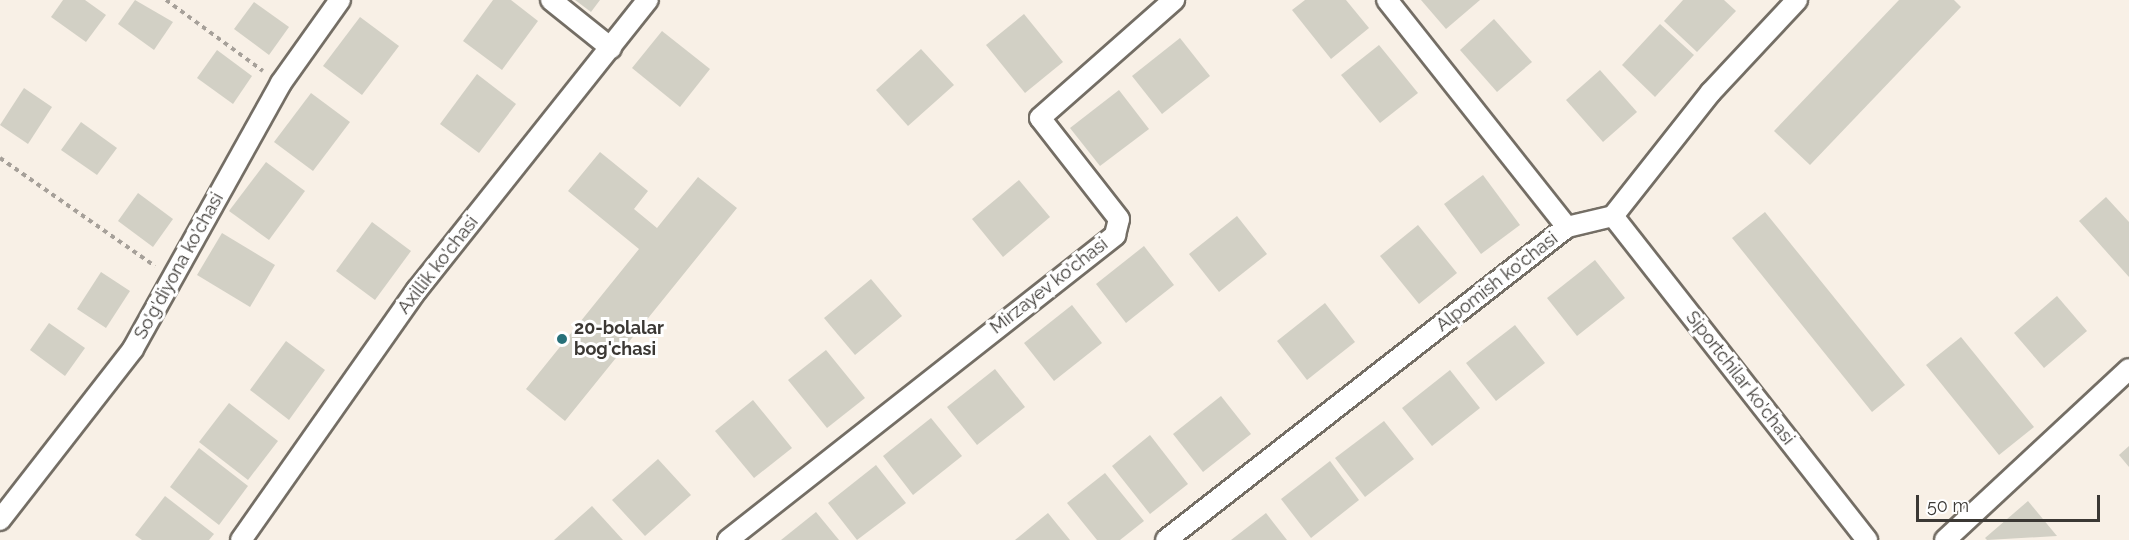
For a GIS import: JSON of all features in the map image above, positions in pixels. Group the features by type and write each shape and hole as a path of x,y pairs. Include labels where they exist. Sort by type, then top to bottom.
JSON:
{"street":[{"name":"So'g'diyona ko'chasi","path":"0,520 133,349 281,84 340,0"},
{"path":"551,0 611,48"},
{"name":"Axillik ko'chasi","path":"241,540 417,290 648,0"},
{"name":"Mirzayev ko'chasi","path":"728,540 1115,235 1119,219 1040,118 1174,0"},
{"path":"1387,0 1567,228"},
{"path":"1613,216 1711,92 1797,0"},
{"name":"Alpomish ko'chasi","path":"1166,540 1567,228 1613,216"},
{"name":"Siportchilar ko'chasi","path":"1613,216 1867,540"},
{"path":"1945,540 2129,369"}],"path":[{"path":"166,0 281,84"},
{"path":"0,158 172,278"}],"building":[{"path":"63,0 85,0 106,15 86,42 51,17"},
{"path":"135,0 173,22 154,50 118,24"},
{"path":"493,0 511,0 538,21 502,70 463,41"},
{"path":"575,0 600,0 591,12"},
{"path":"1305,0 1346,0 1369,28 1331,59 1292,10"},
{"path":"1421,0 1480,0 1446,29"},
{"path":"1683,0 1724,0 1736,11 1697,52 1664,21"},
{"path":"1899,0 1954,0 1961,7 1810,165 1774,131"},
{"path":"254,2 289,27 269,55 234,29"},
{"path":"1024,14 1063,62 1025,93 986,45"},
{"path":"360,17 399,46 362,95 323,66"},
{"path":"1494,19 1532,62 1497,92 1460,50"},
{"path":"1660,24 1694,55 1655,97 1622,65"},
{"path":"662,31 710,69 680,107 632,68"},
{"path":"1180,38 1210,76 1162,114 1132,76"},
{"path":"1379,45 1418,93 1380,123 1341,75"},
{"path":"921,49 954,85 908,126 876,90"},
{"path":"217,50 252,76 233,104 197,78"},
{"path":"1600,70 1637,112 1603,142 1566,100"},
{"path":"477,74 516,104 479,153 440,124"},
{"path":"24,88 52,107 28,144 0,125"},
{"path":"1119,90 1149,129 1100,166 1070,128"},
{"path":"311,93 350,122 313,171 274,142"},
{"path":"81,122 117,148 97,175 61,150"},
{"path":"600,152 648,191 634,209 657,228 698,177 737,208 565,421 526,389 639,249 568,191"},
{"path":"266,162 305,191 269,240 229,211"},
{"path":"1483,175 1520,225 1481,254 1444,204"},
{"path":"1019,180 1050,217 1003,257 972,219"},
{"path":"138,193 173,219 153,247 118,221"},
{"path":"2106,197 2129,222 2129,277 2079,221"},
{"path":"1765,212 1905,385 1872,412 1732,238"},
{"path":"1237,216 1267,254 1219,292 1189,254"},
{"path":"372,222 411,251 375,300 336,271"},
{"path":"1418,225 1457,273 1419,304 1380,256"},
{"path":"222,233 275,265 250,307 197,275"},
{"path":"1144,246 1174,285 1126,323 1096,284"},
{"path":"1595,260 1625,298 1577,336 1547,298"},
{"path":"101,272 130,291 106,328 77,309"},
{"path":"871,279 902,316 855,355 824,318"},
{"path":"2057,296 2087,331 2044,368 2014,333"},
{"path":"1325,303 1355,342 1307,380 1277,341"},
{"path":"1072,305 1102,343 1054,381 1024,343"},
{"path":"49,323 85,348 65,376 30,350"},
{"path":"1515,325 1545,363 1496,401 1466,363"},
{"path":"1961,337 2034,427 1999,455 1926,365"},
{"path":"286,341 325,370 289,420 250,390"},
{"path":"826,350 865,398 827,428 788,380"},
{"path":"995,369 1025,407 977,445 947,407"},
{"path":"1450,370 1480,408 1432,446 1402,408"},
{"path":"1221,396 1251,434 1203,472 1173,434"},
{"path":"753,400 792,448 754,478 715,431"},
{"path":"229,403 278,441 248,480 199,442"},
{"path":"931,418 962,456 913,495 883,456"},
{"path":"1384,421 1414,459 1365,497 1335,458"},
{"path":"1150,435 1188,484 1150,514 1112,466"},
{"path":"2129,446 2129,467 2119,455"},
{"path":"199,448 248,486 219,525 170,487"},
{"path":"658,459 691,495 645,536 612,500"},
{"path":"1330,461 1359,500 1311,538 1281,499"},
{"path":"876,465 906,503 857,540 828,503"},
{"path":"1105,473 1144,521 1120,540 1097,540 1067,503"},
{"path":"165,496 214,534 209,540 142,540 135,535"},
{"path":"2028,501 2057,536 1987,540 1985,538"},
{"path":"592,506 623,540 554,540"},
{"path":"816,512 839,540 781,540"},
{"path":"1048,513 1070,540 1015,540"},
{"path":"1266,513 1287,540 1231,540"}],"place":[{"name":"20-bolalar bog'chasi","path":"562,339"}]}
